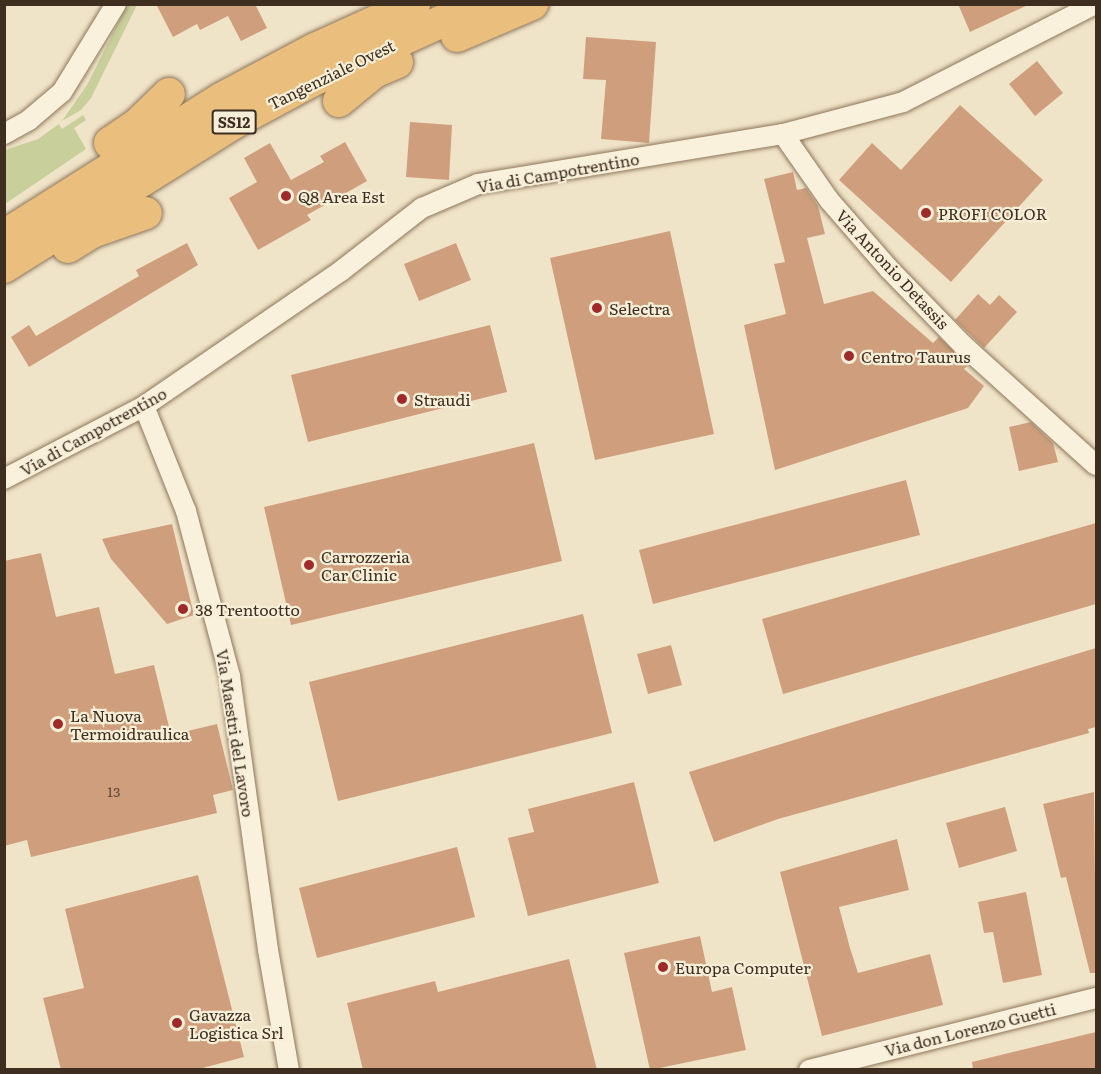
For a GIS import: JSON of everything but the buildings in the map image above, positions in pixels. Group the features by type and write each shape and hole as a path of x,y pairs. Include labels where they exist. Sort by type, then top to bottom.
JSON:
{"highway":[{"name":"Tangenziale Ovest","path":"4,236 221,99 315,49 414,4"},
{"name":"Tangenziale Ovest","path":"4,267 235,122 317,78 480,4"},
{"path":"339,101 374,72 532,4"},
{"path":"4,215 138,124 169,94"},
{"path":"4,288 92,232 146,213"}],"street":[{"path":"4,134 29,120 62,92 116,4"},
{"name":"Via di Campotrentino","path":"4,479 144,406 341,271 431,204 478,184 783,134 903,102 1095,4"},
{"name":"Via Antonio Detassis","path":"783,134 829,200 889,269 963,345 1096,465"},
{"name":"Via Maestri del Lavoro","path":"144,406 186,511 230,676 268,950 289,1070"},
{"name":"Via don Lorenzo Guetti","path":"809,1070 1096,998"}],"green space":[{"path":"127,5 137,5 91,98 81,110 62,121 87,85"},
{"path":"83,115 86,120 74,128 86,149 5,204 5,150 38,139 59,124 62,129"}],"place":[{"name":"Q8 Area Est","path":"286,196"},
{"name":"PROFI COLOR","path":"926,213"},
{"name":"Selectra","path":"597,308"},
{"name":"Centro Taurus","path":"849,356"},
{"name":"Straudi","path":"402,399"},
{"name":"Carrozzeria Car Clinic","path":"309,565"},
{"name":"38 Trentootto","path":"183,609"},
{"name":"La Nuova Termoidraulica","path":"58,724"},
{"name":"Europa Computer","path":"663,967"},
{"name":"Gavazza Logistica Srl","path":"177,1023"}]}
